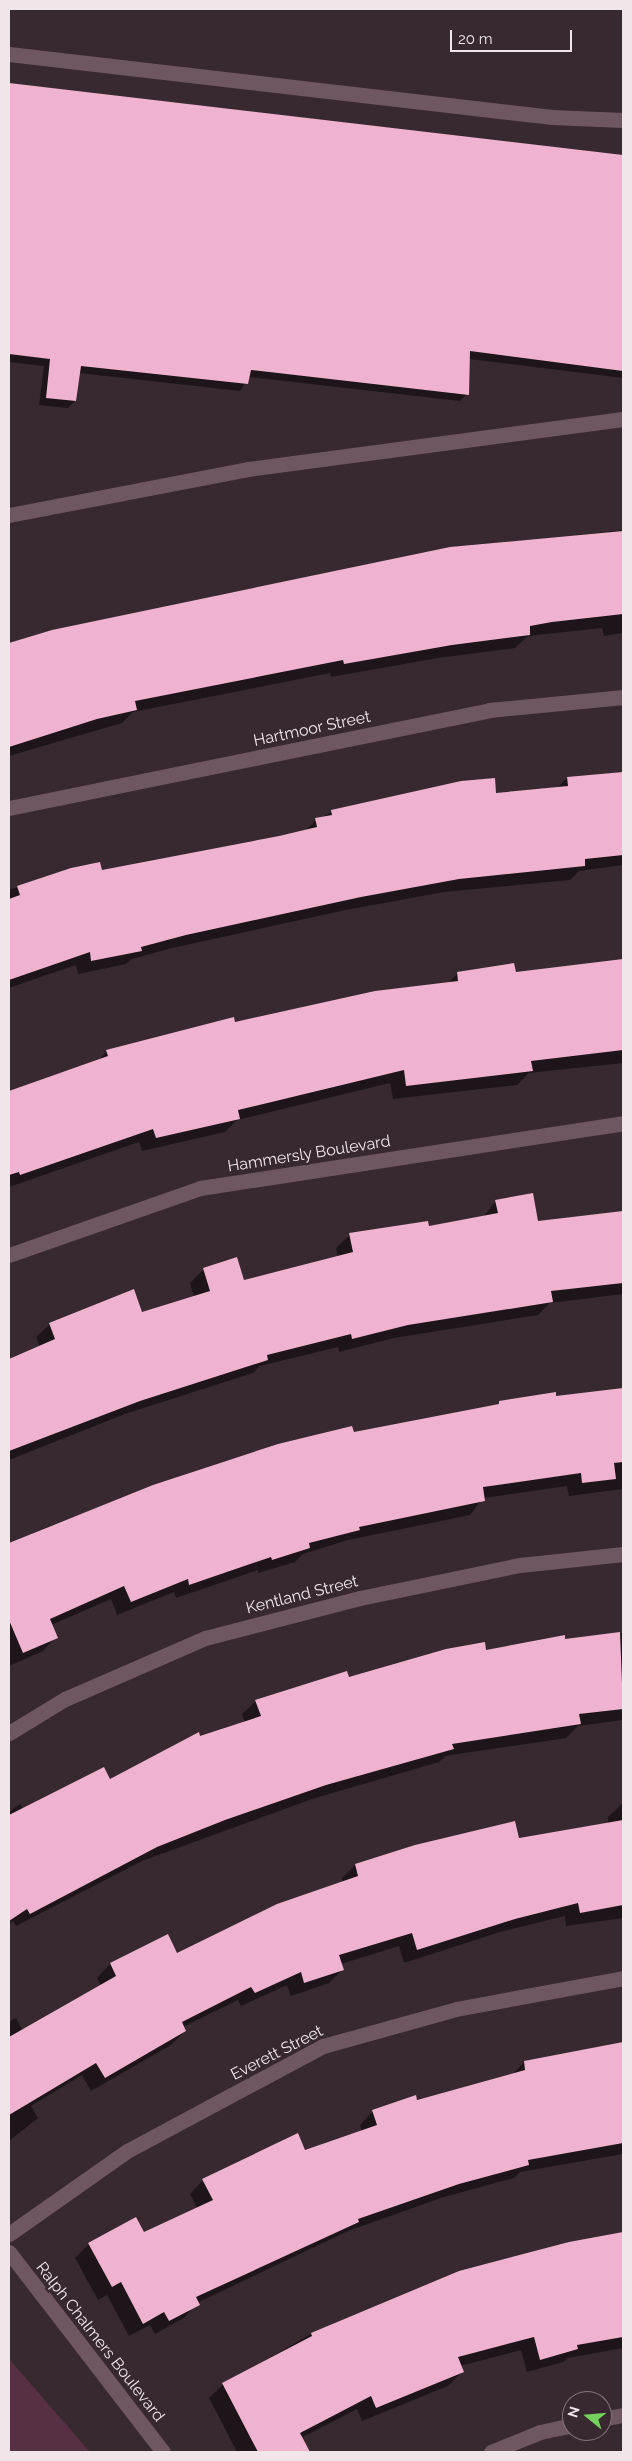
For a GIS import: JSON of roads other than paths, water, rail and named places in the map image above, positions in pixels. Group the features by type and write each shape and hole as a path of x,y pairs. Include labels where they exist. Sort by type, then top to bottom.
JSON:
{"street":[{"path":"9,54 552,117 623,120"},
{"path":"9,515 248,469 623,419"},
{"name":"Hartmoor Street","path":"9,808 489,710 623,697"},
{"name":"Hammersly Boulevard","path":"9,1255 200,1188 623,1123"},
{"name":"Kentland Street","path":"9,1733 66,1699 205,1638 360,1598 520,1565 623,1554"},
{"name":"Everett Street","path":"9,2234 127,2151 323,2046 456,2009 623,1978"},
{"name":"Ralph Chalmers Boulevard","path":"9,2252 163,2452"},
{"path":"491,2452 540,2432 562,2427"}]}
